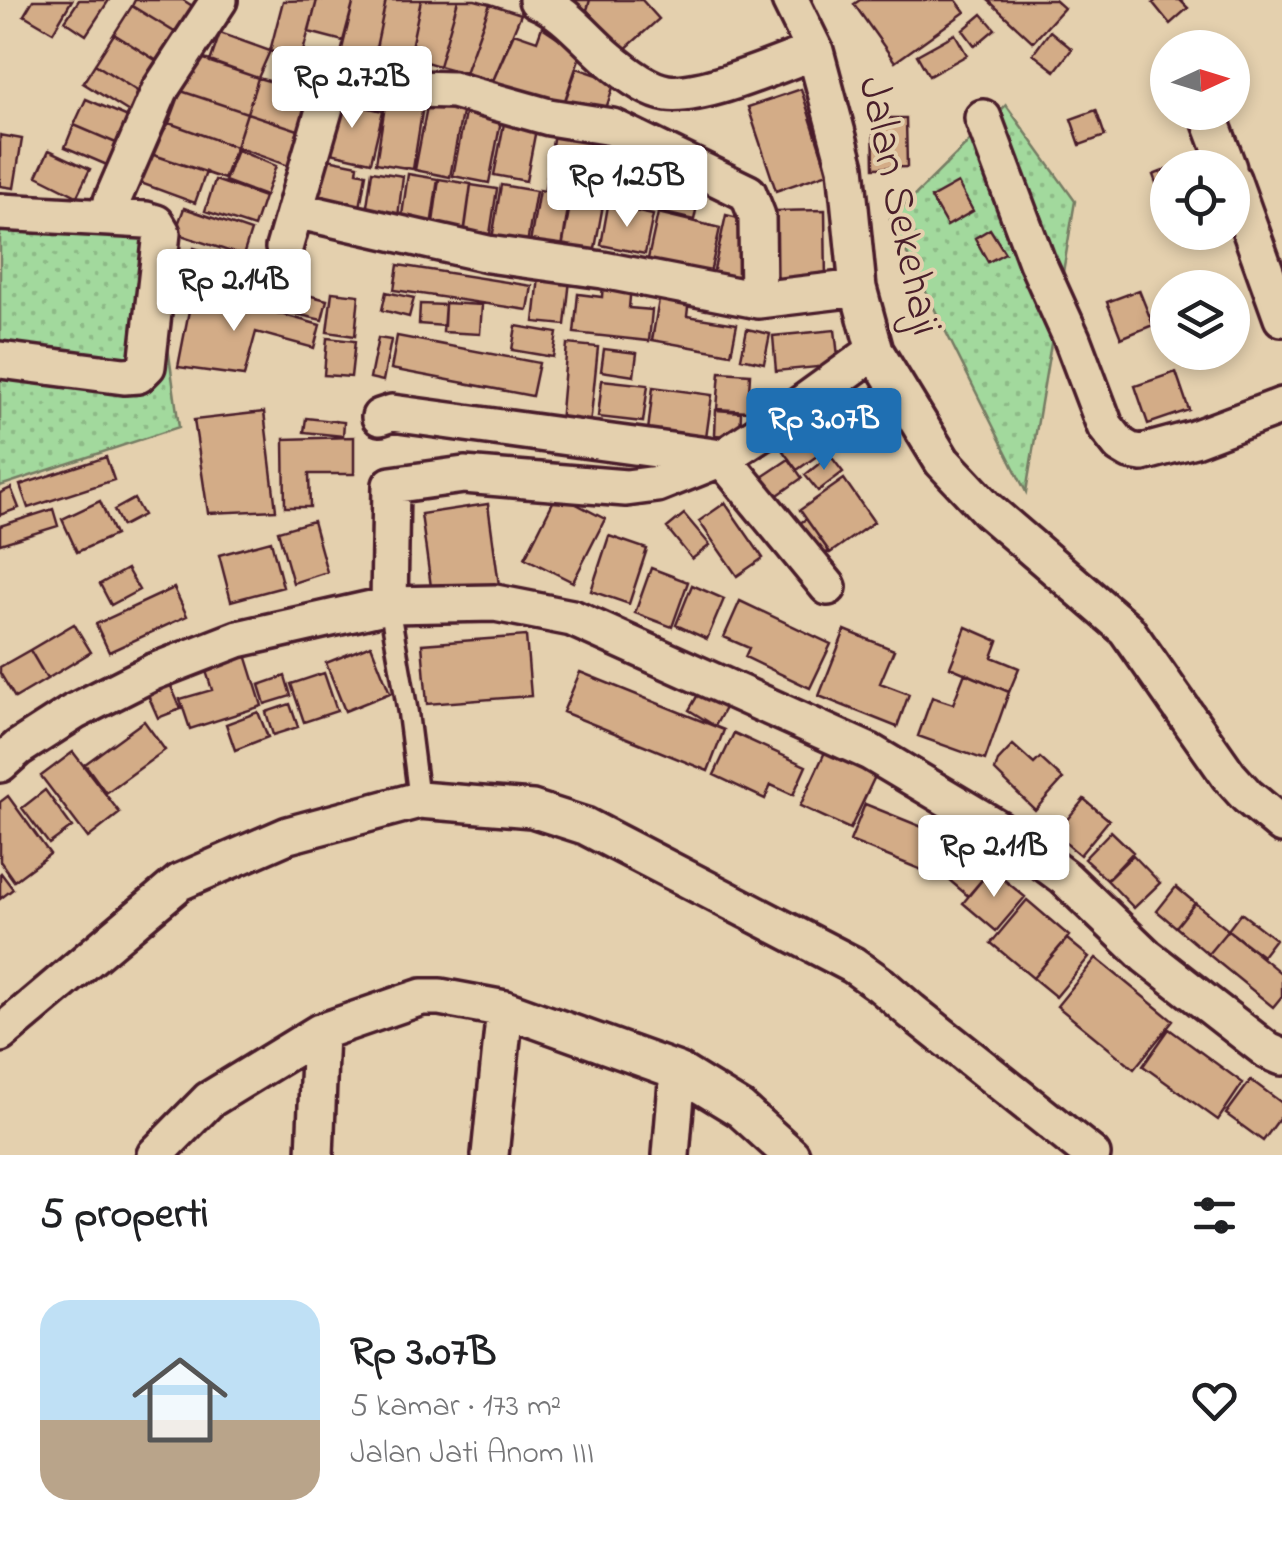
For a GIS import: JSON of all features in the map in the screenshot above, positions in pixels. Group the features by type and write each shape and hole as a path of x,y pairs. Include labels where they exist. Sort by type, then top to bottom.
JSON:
{"street":[{"path":"112,201 160,90 218,0"},
{"path":"536,0 560,14 614,64 667,93 727,84 815,51"},
{"name":"Jalan Sekehaji","path":"790,0 815,51 846,167 858,288 874,351 942,460 988,510 1126,629 1229,776 1282,826"},
{"path":"284,248 329,94 338,87 453,90 549,117 612,127 748,193 756,216 758,300"},
{"path":"982,118 1105,426 1120,445 1142,453 1194,439 1282,406"},
{"path":"295,210 488,254 604,270 758,300 858,288"},
{"path":"0,212 146,220 156,223 162,233 147,366 138,375 0,360"},
{"path":"1250,229 1282,318"},
{"path":"389,605 391,486 464,475 626,488 657,484 722,458 874,351"},
{"path":"380,418 389,412 722,458 828,587"},
{"path":"0,764 74,712 153,672 238,639 389,605 495,603 572,618 870,752 998,828 1065,878 1146,956 1282,1058"},
{"path":"0,1034 180,882 288,834 420,800 532,809 585,826 853,966 882,985 1092,1155"},
{"path":"155,1155 210,1100 320,1032 422,998 440,997 505,1008 678,1071 740,1110 792,1155"},
{"path":"490,1155 505,1008"},
{"path":"314,1155 320,1032"},
{"path":"670,1155 678,1071"}],"lane":[{"path":"389,605 420,800"}],"green space":[{"path":"1006,105 1075,201 1026,492 890,220"},
{"path":"0,223 151,224 179,427 0,486"}],"building":[{"path":"33,0 72,0 53,32 24,15"},
{"path":"79,0 109,0 86,35 65,21"},
{"path":"135,0 183,0 197,9 181,36 132,6"},
{"path":"317,0 354,0 343,41 309,32"},
{"path":"317,0 301,59 270,51 283,1"},
{"path":"354,0 386,0 370,77 334,82"},
{"path":"386,0 421,0 409,57 370,77"},
{"path":"421,0 458,0 439,66 409,57"},
{"path":"458,0 490,4 465,73 439,66"},
{"path":"558,0 590,0 587,10"},
{"path":"590,0 642,0 659,19 623,51 587,10"},
{"path":"860,0 956,0 965,12 895,62 854,4"},
{"path":"988,0 1055,0 1064,8 1033,42"},
{"path":"1180,0 1188,8 1170,24 1153,3"},
{"path":"490,4 521,14 492,83 465,73"},
{"path":"132,6 181,36 165,66 114,34"},
{"path":"982,14 995,29 975,46 963,30"},
{"path":"542,27 581,53 561,112 492,83 514,33 537,41"},
{"path":"1050,31 1072,49 1055,71 1033,54"},
{"path":"220,33 270,51 258,78 210,62"},
{"path":"114,34 165,66 145,96 95,64"},
{"path":"955,34 967,55 929,76 917,55"},
{"path":"193,55 258,78 247,113 181,91"},
{"path":"95,64 145,96 134,115 83,83"},
{"path":"577,68 615,81 604,115 561,112"},
{"path":"258,78 320,95 307,133 247,113"},
{"path":"801,89 828,173 776,191 748,107"},
{"path":"181,91 247,113 236,147 169,123"},
{"path":"429,96 464,102 450,177 415,170"},
{"path":"86,99 128,117 116,143 74,125"},
{"path":"386,99 423,106 413,169 376,163"},
{"path":"332,100 383,111 371,162 322,151"},
{"path":"467,103 503,110 489,183 453,176"},
{"path":"1096,110 1105,136 1080,145 1071,119"},
{"path":"247,113 307,133 294,168 236,147"},
{"path":"506,113 538,119 526,181 494,175"},
{"path":"873,118 906,118 907,167 874,168"},
{"path":"556,121 592,127 581,194 545,188"},
{"path":"169,123 236,147 224,179 148,153"},
{"path":"74,125 116,143 107,165 65,147"},
{"path":"0,135 22,139 14,188 0,186"},
{"path":"49,150 90,169 77,196 37,176"},
{"path":"237,150 276,166 265,196 225,181"},
{"path":"594,150 620,153 614,201 588,198"},
{"path":"148,153 206,172 195,203 138,182"},
{"path":"623,153 660,160 651,210 615,204"},
{"path":"323,158 358,165 357,172 366,174 359,213 313,211"},
{"path":"372,171 403,176 397,225 365,220"},
{"path":"661,173 702,182 694,220 652,210"},
{"path":"408,174 438,179 430,233 400,229"},
{"path":"439,179 471,184 463,241 431,237"},
{"path":"215,180 264,197 254,227 205,211"},
{"path":"958,183 973,211 947,226 931,198"},
{"path":"471,185 497,189 488,247 463,243"},
{"path":"501,185 536,191 525,256 490,251"},
{"path":"539,190 570,195 560,261 528,255"},
{"path":"571,200 603,205 594,254 562,248"},
{"path":"608,206 653,215 645,254 601,245"},
{"path":"184,208 251,231 243,256 175,233"},
{"path":"825,210 826,285 776,286 775,211"},
{"path":"658,213 720,228 708,282 646,268"},
{"path":"726,215 754,222 739,290 711,283"},
{"path":"990,229 1005,253 988,262 975,238"},
{"path":"194,248 251,267 240,299 183,280"},
{"path":"398,265 532,286 528,310 394,290"},
{"path":"539,277 570,280 565,325 534,322"},
{"path":"603,283 631,286 629,308 652,310 649,341 574,333 578,294 602,297"},
{"path":"284,289 327,300 322,320 279,310"},
{"path":"193,290 320,325 314,348 256,332 244,376 178,367"},
{"path":"1139,290 1150,326 1121,338 1107,302"},
{"path":"332,292 359,295 355,336 327,332"},
{"path":"386,292 414,298 409,317 382,310"},
{"path":"660,294 689,299 687,316 737,324 731,354 652,340"},
{"path":"445,303 482,305 480,334 443,332"},
{"path":"420,304 445,305 444,326 419,324"},
{"path":"516,326 557,333 553,357 512,350"},
{"path":"747,329 770,334 764,363 741,358"},
{"path":"835,330 839,365 776,371 773,336"},
{"path":"397,336 539,363 532,396 391,369"},
{"path":"327,338 355,341 351,377 324,375"},
{"path":"378,338 391,340 383,381 370,378"},
{"path":"567,344 598,347 590,426 560,423"},
{"path":"604,349 637,353 634,376 601,371"},
{"path":"720,372 750,374 748,411 717,409"},
{"path":"1176,372 1189,410 1148,424 1135,386"},
{"path":"602,380 648,385 643,422 598,417"},
{"path":"653,387 712,395 706,438 648,431"},
{"path":"716,410 741,412 740,437 715,435"},
{"path":"264,412 276,510 208,513 194,420"},
{"path":"306,418 344,422 343,436 304,432"},
{"path":"812,432 824,451 797,470 783,451"},
{"path":"354,437 354,474 309,474 310,507 285,507 284,439"},
{"path":"830,455 843,472 818,491 805,475"},
{"path":"106,457 114,480 28,508 20,485"},
{"path":"789,459 802,478 775,497 762,477"},
{"path":"844,479 874,522 830,553 800,510"},
{"path":"11,488 19,508 0,515 0,493"},
{"path":"557,494 605,519 573,582 525,558"},
{"path":"134,499 143,515 122,526 114,510"},
{"path":"100,501 115,535 77,552 62,519"},
{"path":"725,503 763,558 737,576 699,521"},
{"path":"488,504 499,585 432,594 421,514"},
{"path":"53,509 58,526 0,544 0,526"},
{"path":"684,514 710,545 692,559 667,528"},
{"path":"806,519 829,551 815,562 790,530"},
{"path":"313,521 327,572 293,583 278,531"},
{"path":"609,536 647,549 629,604 591,591"},
{"path":"271,541 283,587 231,601 219,555"},
{"path":"651,568 688,582 672,627 635,613"},
{"path":"127,569 139,590 111,605 100,584"},
{"path":"692,585 724,599 707,639 676,625"},
{"path":"174,588 187,616 109,652 96,624"},
{"path":"740,601 831,644 810,688 745,657 749,648 724,637"},
{"path":"74,624 91,652 47,679 30,650"},
{"path":"966,627 998,641 992,657 1019,668 1009,692 950,667"},
{"path":"845,630 894,650 880,683 909,694 897,727 819,696"},
{"path":"526,636 531,696 427,704 422,644"},
{"path":"243,645 262,706 190,729 180,699 212,690 202,658"},
{"path":"371,645 390,693 345,711 326,663"},
{"path":"30,650 47,679 15,698 0,667"},
{"path":"580,672 724,730 708,771 563,712"},
{"path":"324,673 337,711 304,722 291,684"},
{"path":"965,673 1009,692 985,760 918,736 932,697 953,704"},
{"path":"166,675 181,709 158,718 143,684"},
{"path":"285,676 291,696 265,704 259,685"},
{"path":"699,693 725,708 715,726 689,710"},
{"path":"290,704 298,727 273,735 266,712"},
{"path":"258,712 268,737 235,750 226,724"},
{"path":"144,721 165,750 106,793 85,764"},
{"path":"734,733 806,766 793,795 771,785 765,799 714,775"},
{"path":"831,739 878,770 850,829 800,806"},
{"path":"1013,745 1034,764 1040,758 1063,779 1035,810 995,771 998,761"},
{"path":"73,752 120,813 88,838 41,776"},
{"path":"45,790 72,827 49,844 22,808"},
{"path":"8,796 50,854 14,881 0,861 0,802"},
{"path":"1084,799 1109,820 1080,855 1055,834"},
{"path":"865,804 942,835 927,872 850,841"},
{"path":"1111,831 1133,852 1107,880 1084,859"},
{"path":"964,846 991,869 968,896 941,873"},
{"path":"1133,855 1160,883 1134,908 1107,880"},
{"path":"991,869 1025,897 996,931 963,903"},
{"path":"0,874 13,889 0,899"},
{"path":"1176,887 1195,903 1176,927 1157,911"},
{"path":"1027,900 1069,936 1033,978 991,943"},
{"path":"1195,903 1228,930 1208,954 1176,927"},
{"path":"1241,913 1275,939 1262,956 1228,930"},
{"path":"1228,930 1282,974 1282,996 1273,1007 1208,954"},
{"path":"1067,939 1089,957 1056,997 1033,978"},
{"path":"1096,958 1173,1021 1134,1069 1057,1006"},
{"path":"1169,1029 1243,1083 1218,1120 1143,1066"},
{"path":"1251,1080 1282,1103 1282,1115 1263,1141 1226,1114"}]}
